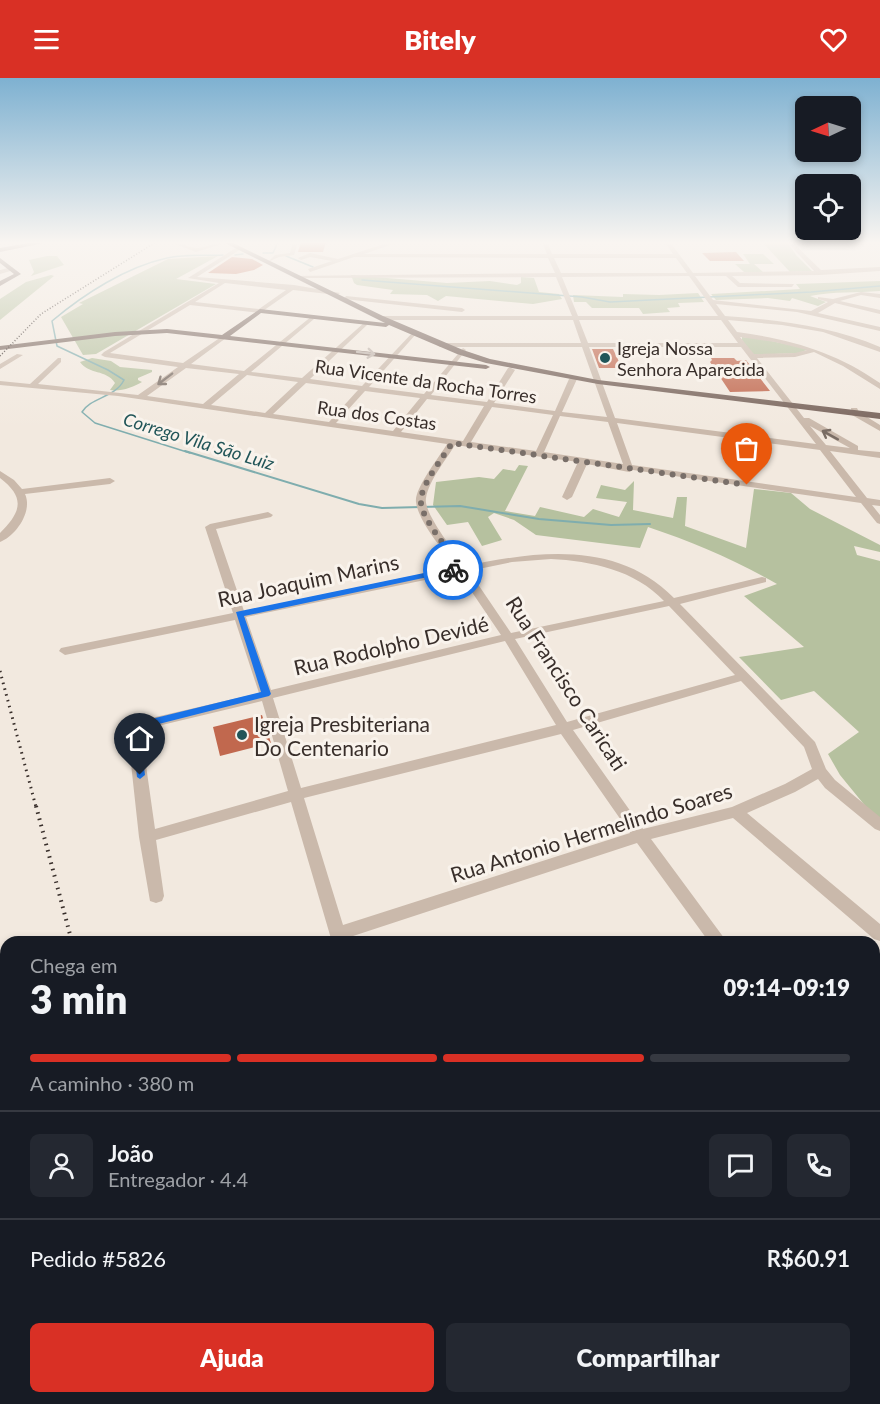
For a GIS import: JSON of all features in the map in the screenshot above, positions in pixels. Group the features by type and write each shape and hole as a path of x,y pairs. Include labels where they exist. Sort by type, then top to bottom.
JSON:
{"main road":[{"path":"357,304 461,351 533,371 573,379 880,414"},
{"path":"224,337 260,311 408,329"},
{"path":"0,348 151,331 213,335 451,364 533,371"},
{"path":"461,351 516,365 597,381"}],"street":[{"name":"Rua Vicente da Rocha Torres","path":"189,304 107,352 105,356 880,455"},
{"path":"198,304 260,311 270,304"},
{"path":"396,304 511,317 722,318 777,323 844,337 880,350"},
{"path":"570,304 629,468"},
{"path":"713,304 742,345 880,521"},
{"path":"754,304 813,313 880,329"},
{"path":"813,313 829,304"},
{"path":"846,304 880,312"},
{"path":"385,318 483,315"},
{"path":"204,407 312,318"},
{"path":"835,341 880,319"},
{"path":"266,416 365,324"},
{"path":"330,425 391,356 408,329"},
{"path":"734,334 774,339 817,350 849,364 880,387"},
{"path":"140,398 224,337"},
{"path":"445,344 742,345"},
{"path":"752,356 795,355 817,350 826,345"},
{"path":"395,434 461,351"},
{"path":"0,367 19,355"},
{"path":"33,385 58,360"},
{"path":"465,444 511,370"},
{"path":"868,378 880,378"},
{"path":"539,455 573,379"},
{"name":"Rua dos Costas","path":"0,383 106,392 880,503"},
{"path":"854,411 880,429"},
{"path":"797,414 830,436 865,453"},
{"name":"Rua Francisco Caricati","path":"452,443 423,490 420,501 427,518 508,637 564,728 715,936"},
{"path":"567,497 582,462"},
{"path":"0,474 16,484 24,504 21,515 0,539"},
{"path":"21,492 110,481"},
{"path":"268,515 210,527 266,694 337,936"},
{"name":"Rua Joaquim Marins","path":"65,651 462,568 535,555 559,554 585,558 638,574 673,602 810,745 820,771 850,801 880,825"},
{"name":"Rua Rodolpho Devidé","path":"147,837 134,727 508,637 673,602 762,580"},
{"path":"156,896 147,837 295,795 564,728 742,676"},
{"name":"Rua Antonio Hermelindo Soares","path":"344,936 640,836 735,812 790,788 820,771"},
{"path":"735,812 880,934"}],"green space":[{"path":"0,304 20,304 0,320"},
{"path":"83,304 182,304 96,354 83,355 61,317"},
{"path":"588,304 678,304 680,307 667,308 670,312 643,314 639,308 592,308"},
{"path":"742,337 809,349 799,353 753,355"},
{"path":"92,358 111,361 120,367 152,370 152,372 138,378 142,382 135,386 122,390 110,390 115,383 111,379 88,369 80,362"},
{"path":"519,465 528,466 505,511 535,516 540,507 584,517 593,509 619,517 627,502 596,498 601,485 625,490 634,481 633,510 673,518 677,497 687,497 685,526 746,548 754,489 791,493 810,509 880,545 880,552 854,546 857,555 880,561 880,824 840,775 828,754 859,732 814,691 781,700 739,657 804,647 744,596 777,584 714,552 648,527 640,548 536,535 514,520 494,513 488,517 502,540 482,546 468,522 447,525 433,505 436,482 479,477 494,479 503,469 515,471"}],"building":[{"name":"Igreja Nossa Senhora Aparecida","path":"592,349 613,349 622,368 599,368"},
{"path":"711,358 746,360 770,391 730,392 710,362"},
{"name":"Igreja Presbiteriana Do Centenario","path":"262,715 271,743 220,756 213,727"}],"waterway":[{"name":"Corrego Vila São Luiz","path":"74,304 52,321 57,346 124,380 115,390 91,403 82,412 95,423 190,453"},
{"name":"Corrego Vila São Luiz","path":"185,451 359,504 382,508 460,506 539,519 611,525 650,524"}],"railway":[{"path":"0,356 41,314 57,304"},
{"path":"0,671 36,807"},
{"path":"36,806 70,936"}],"way so far":[{"path":"453,570 462,568 427,518 420,501 423,490 452,443 747,485"}],"place":[{"name":"Igreja Nossa Senhora Aparecida","path":"605,358"},
{"name":"Igreja Presbiteriana Do Centenario","path":"242,735"}],"route":[{"path":"140,775 134,727 266,694 239,614 453,570"}]}
